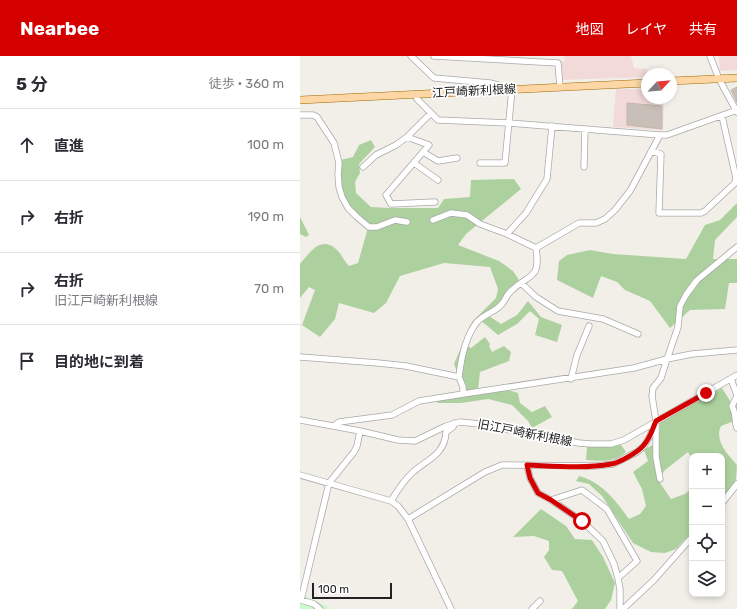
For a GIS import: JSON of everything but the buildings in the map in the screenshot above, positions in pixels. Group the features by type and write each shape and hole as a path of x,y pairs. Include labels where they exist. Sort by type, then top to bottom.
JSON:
{"main road":[{"path":"677,81 737,78"},
{"name":"江戸崎新利根線","path":"300,100 641,82"}],"street":[{"path":"411,56 434,78 490,83 512,89 505,164 480,163"},
{"path":"434,56 501,58 558,63 560,87"},
{"path":"416,94 417,99 438,120 509,123 667,135 737,111 719,79 710,56"},
{"path":"363,167 376,155 396,145 407,137 431,113"},
{"path":"300,115 312,115 317,117 334,143 339,163 339,187 342,198 357,218 369,227 377,227 394,220 407,222"},
{"path":"651,151 661,154 660,213 700,214 734,183 736,178 722,116"},
{"path":"507,234 526,213 547,179 552,126"},
{"path":"584,167 585,129"},
{"path":"536,248 579,223 596,223 605,219 616,210 630,191 660,135"},
{"path":"407,137 429,144 386,195 391,204 435,202"},
{"path":"423,152 438,161 458,158"},
{"path":"414,163 438,180"},
{"path":"433,220 451,213 467,215 480,224 507,234 536,248"},
{"path":"660,479 656,456 656,421 652,396 653,388 661,378 678,327 680,306 697,280 737,247"},
{"path":"463,394 463,387 459,377 461,358 468,339 478,321 500,306 510,292 534,275 538,262 536,248"},
{"path":"521,283 536,297 558,310 602,318 638,334"},
{"path":"571,378 577,355 589,326"},
{"path":"334,426 339,422 392,415 419,401 634,368 692,354 737,350"},
{"path":"300,357 354,360 406,366 459,377"},
{"name":"旧江戸崎新利根線","path":"300,420 360,431 398,440 415,440 454,423 478,424 579,443 617,443 737,375"},
{"path":"731,379 737,396 732,406 736,413 737,428"},
{"path":"408,520 485,472 502,465 563,466 613,464 637,452 644,446 656,421"},
{"path":"391,500 404,481 440,451 446,432 454,427 454,423"},
{"path":"320,609 314,604 301,600 329,483 354,452 357,446 360,431"},
{"path":"527,465 530,478 538,493 582,521 603,541 614,564 618,578 620,589 620,609"},
{"path":"300,475 391,500 398,506 408,520 451,609"},
{"path":"725,499 737,484"},
{"path":"551,500 582,490 607,509 637,561 618,578"},
{"path":"623,609 654,580 689,540"},
{"path":"532,609 540,601"}],"shaded area":[{"path":"564,56 631,56 634,68 641,69 641,77 559,80 557,61 565,61"},
{"path":"719,56 737,56 737,70 720,71"},
{"path":"616,88 641,90 641,104 664,104 663,130 613,127"}],"green space":[{"path":"371,140 375,147 359,164 360,173 355,182 356,193 371,207 438,208 444,199 470,197 471,180 514,179 521,189 466,234 458,245 499,261 513,271 519,280 509,288 499,307 486,314 501,324 517,315 528,301 541,317 562,325 557,342 535,335 539,319 530,311 517,324 498,335 479,319 465,345 471,348 485,337 490,344 489,346 492,352 504,346 511,352 509,361 480,372 478,390 501,388 518,393 520,403 532,412 545,406 552,417 532,428 528,421 512,405 488,399 461,403 437,403 439,396 463,394 463,387 454,364 472,322 496,298 498,289 490,267 444,263 400,276 386,303 374,313 339,303 335,319 320,337 302,325 315,290 309,287 300,298 300,264 312,250 322,244 327,244 332,246 341,254 349,266 358,263 369,224 363,223 340,195 340,160 353,157 359,145"},
{"path":"737,203 737,217 715,240 713,259 737,259 737,283 729,283 725,309 690,310 670,328 650,301 625,290 617,282 601,276 593,298 557,280 559,261 567,255 590,250 613,254 686,259 705,225 720,220"},
{"path":"300,217 309,235 306,237 300,234"},
{"path":"722,388 732,404 737,403 737,420 721,426 719,432 719,437 723,447 737,465 736,480 725,495 725,453 689,454 688,452 665,470 658,480 671,499 685,494 689,491 689,535 676,549 665,553 651,552 633,543 602,496 589,484 576,481 579,476 602,487 614,499 629,519 640,514 646,506 642,489 633,472 648,461 644,450 659,441 660,421"},
{"path":"621,445 626,452 612,460 586,460 587,446"},
{"path":"541,509 566,526 575,539 592,540 603,557 615,583 611,600 605,609 572,609 578,601 562,571 552,570 544,557 549,550 549,541 534,536 513,537"},
{"path":"300,594 326,606 329,609 300,609"}],"route":[{"path":"582,521 538,493 530,478 527,465 596,466 613,464 637,452 644,446 656,421 706,393"}]}
